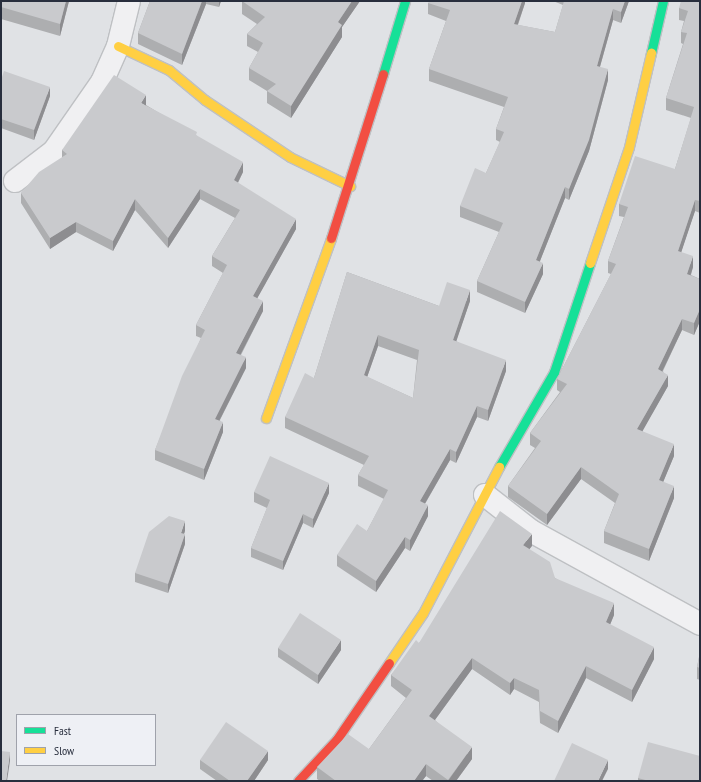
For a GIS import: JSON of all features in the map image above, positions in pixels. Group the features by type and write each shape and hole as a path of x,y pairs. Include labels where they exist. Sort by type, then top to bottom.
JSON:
{"street":[{"path":"16,181 54,151 102,82 118,46 129,1"},
{"path":"266,418 350,186 405,1"},
{"path":"298,781 337,739 382,678 423,613 527,413 554,372 629,147 662,1"},
{"path":"118,46 137,58 169,70 204,100 290,157 350,186"},
{"path":"485,495 531,531 700,624"}],"building":[{"path":"1,1 66,1 60,24 1,7"},
{"path":"150,1 202,1 182,54 138,33"},
{"path":"242,1 352,1 338,22 342,25 291,106 267,91 276,84 249,68 263,43 247,34 265,17"},
{"path":"429,1 522,1 514,24 555,32 564,1 625,1 621,12 613,9 597,66 608,69 589,140 569,189 565,187 536,260 543,263 525,302 477,281 503,223 460,206 475,168 486,173 504,132 496,129 508,97 429,69 450,10 428,3"},
{"path":"681,1 700,1 700,201 695,200 678,251 693,256 687,274 700,279 700,309 694,323 682,319 658,369 668,375 637,429 674,444 659,480 674,486 649,549 604,531 619,494 581,467 547,514 508,486 541,441 530,433 567,384 557,379 616,264 608,261 628,207 619,204 635,156 675,169 694,107 666,98 687,33 681,32 688,11 679,8"},
{"path":"4,71 50,87 34,130 1,119 1,80"},
{"path":"114,75 146,95 141,103 197,132 196,135 243,162 234,180 296,219 253,296 263,301 236,353 246,357 215,419 223,422 204,469 155,450 182,376 205,330 196,325 227,265 212,256 240,210 200,189 168,238 135,199 113,241 76,222 50,238 21,193 39,172 67,154 62,150"},
{"path":"347,272 439,306 447,282 470,290 453,340 506,360 488,410 477,406 456,452 450,449 420,501 428,505 410,540 405,537 376,581 337,555 357,524 367,531 388,490 358,475 369,456 285,417 305,373 314,378","holes":["378,335 419,350 413,398 364,375"]},
{"path":"270,456 329,483 313,519 303,514 283,561 251,548 270,500 254,492"},
{"path":"500,511 532,534 523,545 550,562 555,578 614,603 606,622 654,647 632,690 586,666 558,721 540,711 539,690 514,678 510,683 472,658 429,716 472,747 448,780 426,764 414,781 336,781 317,767 348,734 369,749 412,690 391,675 416,640 419,643"},
{"path":"169,516 185,521 181,533 185,534 168,584 135,573 149,532"},
{"path":"300,613 341,640 318,675 278,648"},
{"path":"700,652 700,668 697,667"},
{"path":"226,722 268,751 247,781 230,781 200,760"},
{"path":"648,742 700,756 700,781 649,781 638,778"},
{"path":"572,743 608,760 598,781 554,781"},
{"path":"1,751 10,752 6,781 1,781"}],"traffic: fast":[{"path":"383,74 405,1"},
{"path":"651,53 663,1"},
{"path":"499,467 554,372 590,263"}],"traffic: slow":[{"path":"118,46 169,70 205,100 290,157 350,186"},
{"path":"590,263 629,147 651,53"},
{"path":"266,418 331,238"},
{"path":"389,663 423,613 499,467"}],"traffic: jam":[{"path":"331,238 383,74"},
{"path":"298,781 337,739 389,663"}]}
